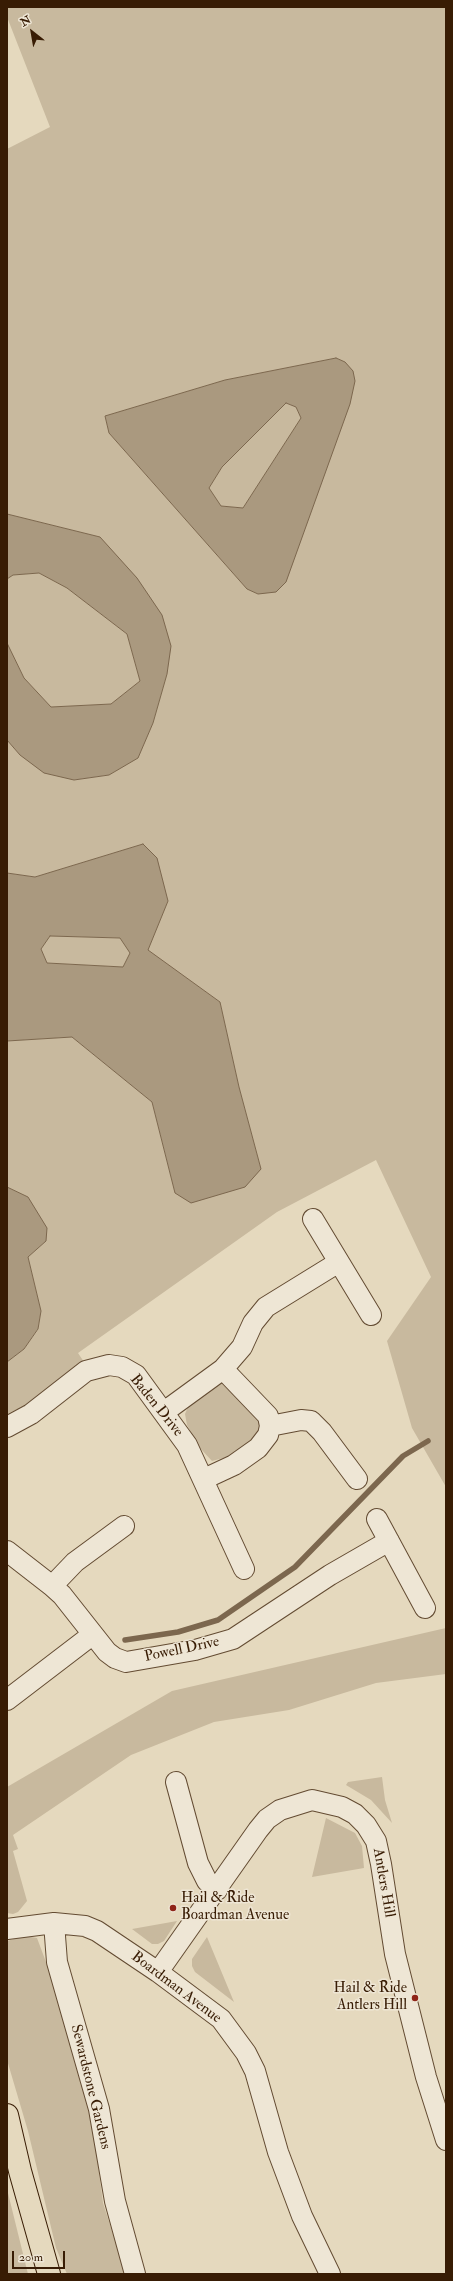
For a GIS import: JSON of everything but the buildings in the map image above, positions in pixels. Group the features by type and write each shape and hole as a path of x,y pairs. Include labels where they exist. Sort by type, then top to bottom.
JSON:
{"main road":[{"path":"7,2115 22,2178 49,2274"}],"street":[{"path":"313,1219 371,1315"},
{"path":"164,1412 223,1369 242,1346 253,1323 266,1307 339,1262"},
{"name":"Baden Drive","path":"7,1427 31,1414 86,1371 109,1365 122,1367 136,1376 187,1445 204,1479 244,1569"},
{"path":"204,1479 234,1465 258,1448 268,1435 270,1426 268,1416 223,1369"},
{"path":"270,1426 300,1420 311,1420 322,1432 357,1479"},
{"path":"377,1519 425,1608"},
{"path":"52,1586 75,1562 124,1526"},
{"name":"Powell Drive","path":"7,1552 62,1595 92,1635 107,1652 115,1658 126,1662 195,1650 233,1639 330,1575 389,1541"},
{"path":"7,1700 92,1635"},
{"path":"176,1782 198,1863 207,1881 217,1890"},
{"name":"Antlers Hill","path":"158,1972 258,1830 280,1810 312,1800 342,1807 355,1814 366,1825 376,1841 395,1954 426,2077 446,2140"},
{"name":"Boardman Avenue","path":"7,1929 54,1923 85,1926 97,1931 158,1972 221,2019 246,2053 255,2072 278,2152 302,2216 330,2274"},
{"name":"Sewardstone Gardens","path":"54,1923 57,1962 99,2109 114,2201 135,2274"}],"shaded area":[{"path":"7,7 446,7 446,1487 412,1428 387,1341 431,1277 376,1160 277,1212 78,1353 84,1362 28,1404 7,1414 7,1362 24,1349 38,1330 41,1311 28,1257 46,1241 28,1197 7,1187 7,1041 72,1037 152,1102 175,1193 261,1169 239,1087 220,1002 147,950 168,901 143,844 35,877 7,873 7,740 20,755 74,780 109,775 138,757 153,723 167,674 100,537 7,514 7,149 50,127 7,17","holes":["336,358 345,362 258,594 247,589 109,433 105,416 225,380"]},
{"path":"336,358 345,362 353,371 355,381 350,404 286,582 276,592 258,594 247,589 109,433 105,416 225,380","holes":["286,403 296,407 301,418 243,508 221,506 209,488 222,467"]},
{"path":"286,403 296,407 301,418 243,508 221,506 209,488 222,467"},
{"path":"7,514 100,537 137,578 162,615 171,646 167,674 153,723 138,758 109,775 74,780 44,773 20,755 7,740 7,643 24,678 51,707 111,704 140,681 127,634 67,588 39,573 13,575 7,579"},
{"path":"39,573 67,588 127,634 140,681 111,704 51,707 24,678 7,643 7,579 13,575"},
{"path":"143,844 157,858 168,901 148,950 220,1002 239,1087 261,1169 245,1187 191,1203 175,1193 152,1102 72,1037 7,1041 7,873 35,877","holes":["50,936 120,938 130,953 123,967 47,963 41,949"]},
{"path":"50,936 120,938 130,953 123,967 47,963 41,949"},
{"path":"7,1187 28,1197 47,1228 46,1241 28,1257 41,1311 38,1329 24,1349 7,1362"},
{"path":"221,1381 228,1384 263,1423 252,1443 227,1457 212,1461 200,1448 187,1425 185,1414 190,1402"},
{"path":"446,1628 446,1674 376,1683 289,1710 214,1722 131,1755 13,1835 18,1849 13,1851 27,1901 18,1912 13,1914 7,1913 7,1787 172,1691"},
{"path":"382,1777 385,1800 392,1823 371,1800 346,1785 348,1782"},
{"path":"326,1818 355,1833 362,1846 364,1868 312,1877"},
{"path":"177,1921 164,1941 158,1944 152,1944 132,1929"},
{"path":"25,1936 37,1938 71,2029 92,2117 103,2203 126,2274 67,2274 56,2248 28,2131 7,2060 7,1941"},
{"path":"207,1937 234,2002 195,1972 192,1966 192,1959"},
{"path":"7,2189 28,2274 7,2274"}],"waterway":[{"path":"125,1640 178,1632 218,1620 295,1567 403,1456 428,1441"}],"place":[{"name":"Hail & Ride Boardman Avenue","path":"173,1908"},
{"name":"Hail & Ride Antlers Hill","path":"415,1998"}]}
